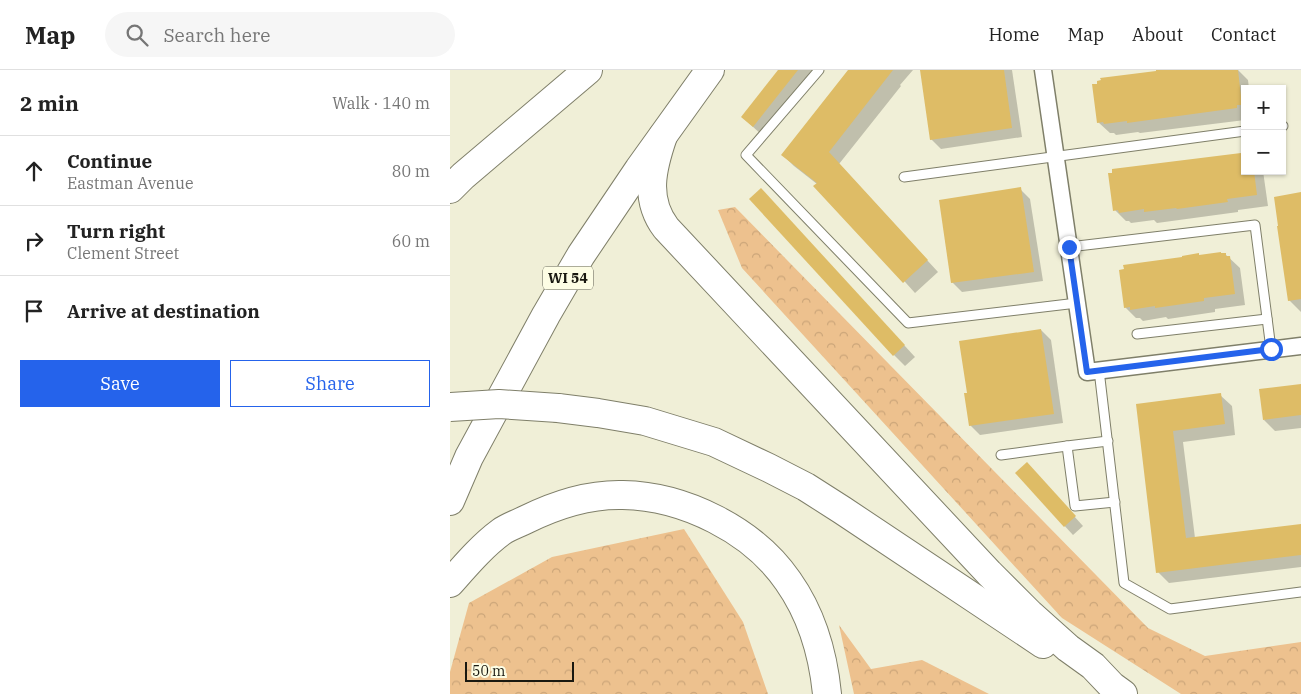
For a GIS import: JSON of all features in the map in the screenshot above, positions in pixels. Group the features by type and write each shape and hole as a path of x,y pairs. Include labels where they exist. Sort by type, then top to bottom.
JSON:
{"highway":[{"path":"454,183 588,70"},
{"name":"WI 54","path":"450,501 470,456 551,306 581,255 623,192 710,70"},
{"path":"663,136 654,168 652,192 657,214 666,228 993,577 1030,614 1068,648 1092,666 1117,690"},
{"path":"450,407 499,404 598,412 645,421 714,442 769,468 813,492 1089,675 1117,690"},
{"path":"450,583 478,552 502,532 536,514 569,502 586,498 622,495 641,496 675,503 712,517 743,536 767,556 788,580 812,624 825,671 827,694"}],"street":[{"path":"1043,70 1077,303 1093,371 1301,346"}],"lane":[{"path":"819,70 746,154 908,323 1077,303"},
{"path":"904,177 1241,132"},
{"path":"1069,247 1255,225 1271,349"},
{"path":"1138,334 1267,319"},
{"path":"1093,371 1108,441 1124,583 1170,610 1301,592"},
{"path":"1001,455 1108,441"},
{"path":"1067,446 1075,506 1115,502"}],"green space":[{"path":"735,207 1148,628 1205,656 1301,642 1301,694 1181,694 1062,618 742,268 718,210"},
{"path":"684,529 743,622 768,694 450,694 450,672 469,603 552,557"},
{"path":"839,625 871,669 922,660 989,694 854,694"}],"building":[{"path":"778,70 798,70 753,127 741,117"},
{"path":"848,70 893,70 829,152 928,260 903,283 813,186 817,183 781,155"},
{"path":"920,70 1004,70 1012,128 930,140"},
{"path":"1238,70 1241,105 1237,105 1237,108 1127,123 1127,121 1097,123 1092,84 1097,84 1097,81 1101,80 1100,78 1156,71"},
{"path":"1241,153 1241,175 1254,175 1257,195 1227,199 1228,202 1177,209 1144,212 1144,209 1119,213 1118,210 1113,211 1108,173 1112,173 1112,169"},
{"path":"1021,187 1034,272 951,283 939,200"},
{"path":"761,188 905,345 893,356 749,199"},
{"path":"1301,192 1301,299 1288,301 1274,197"},
{"path":"1199,253 1199,255 1226,253 1226,256 1230,256 1235,294 1204,298 1204,301 1155,308 1155,306 1130,310 1130,307 1124,308 1119,270 1124,269 1123,265"},
{"path":"1041,329 1054,414 969,426 964,393 967,393 959,341"},
{"path":"1301,384 1301,415 1263,420 1259,389"},
{"path":"1221,393 1225,424 1173,431 1186,538 1301,524 1301,555 1156,573 1136,404"},
{"path":"1027,462 1076,516 1064,527 1015,473"}],"route":[{"path":"1069,247 1087,372 1271,349"}]}
